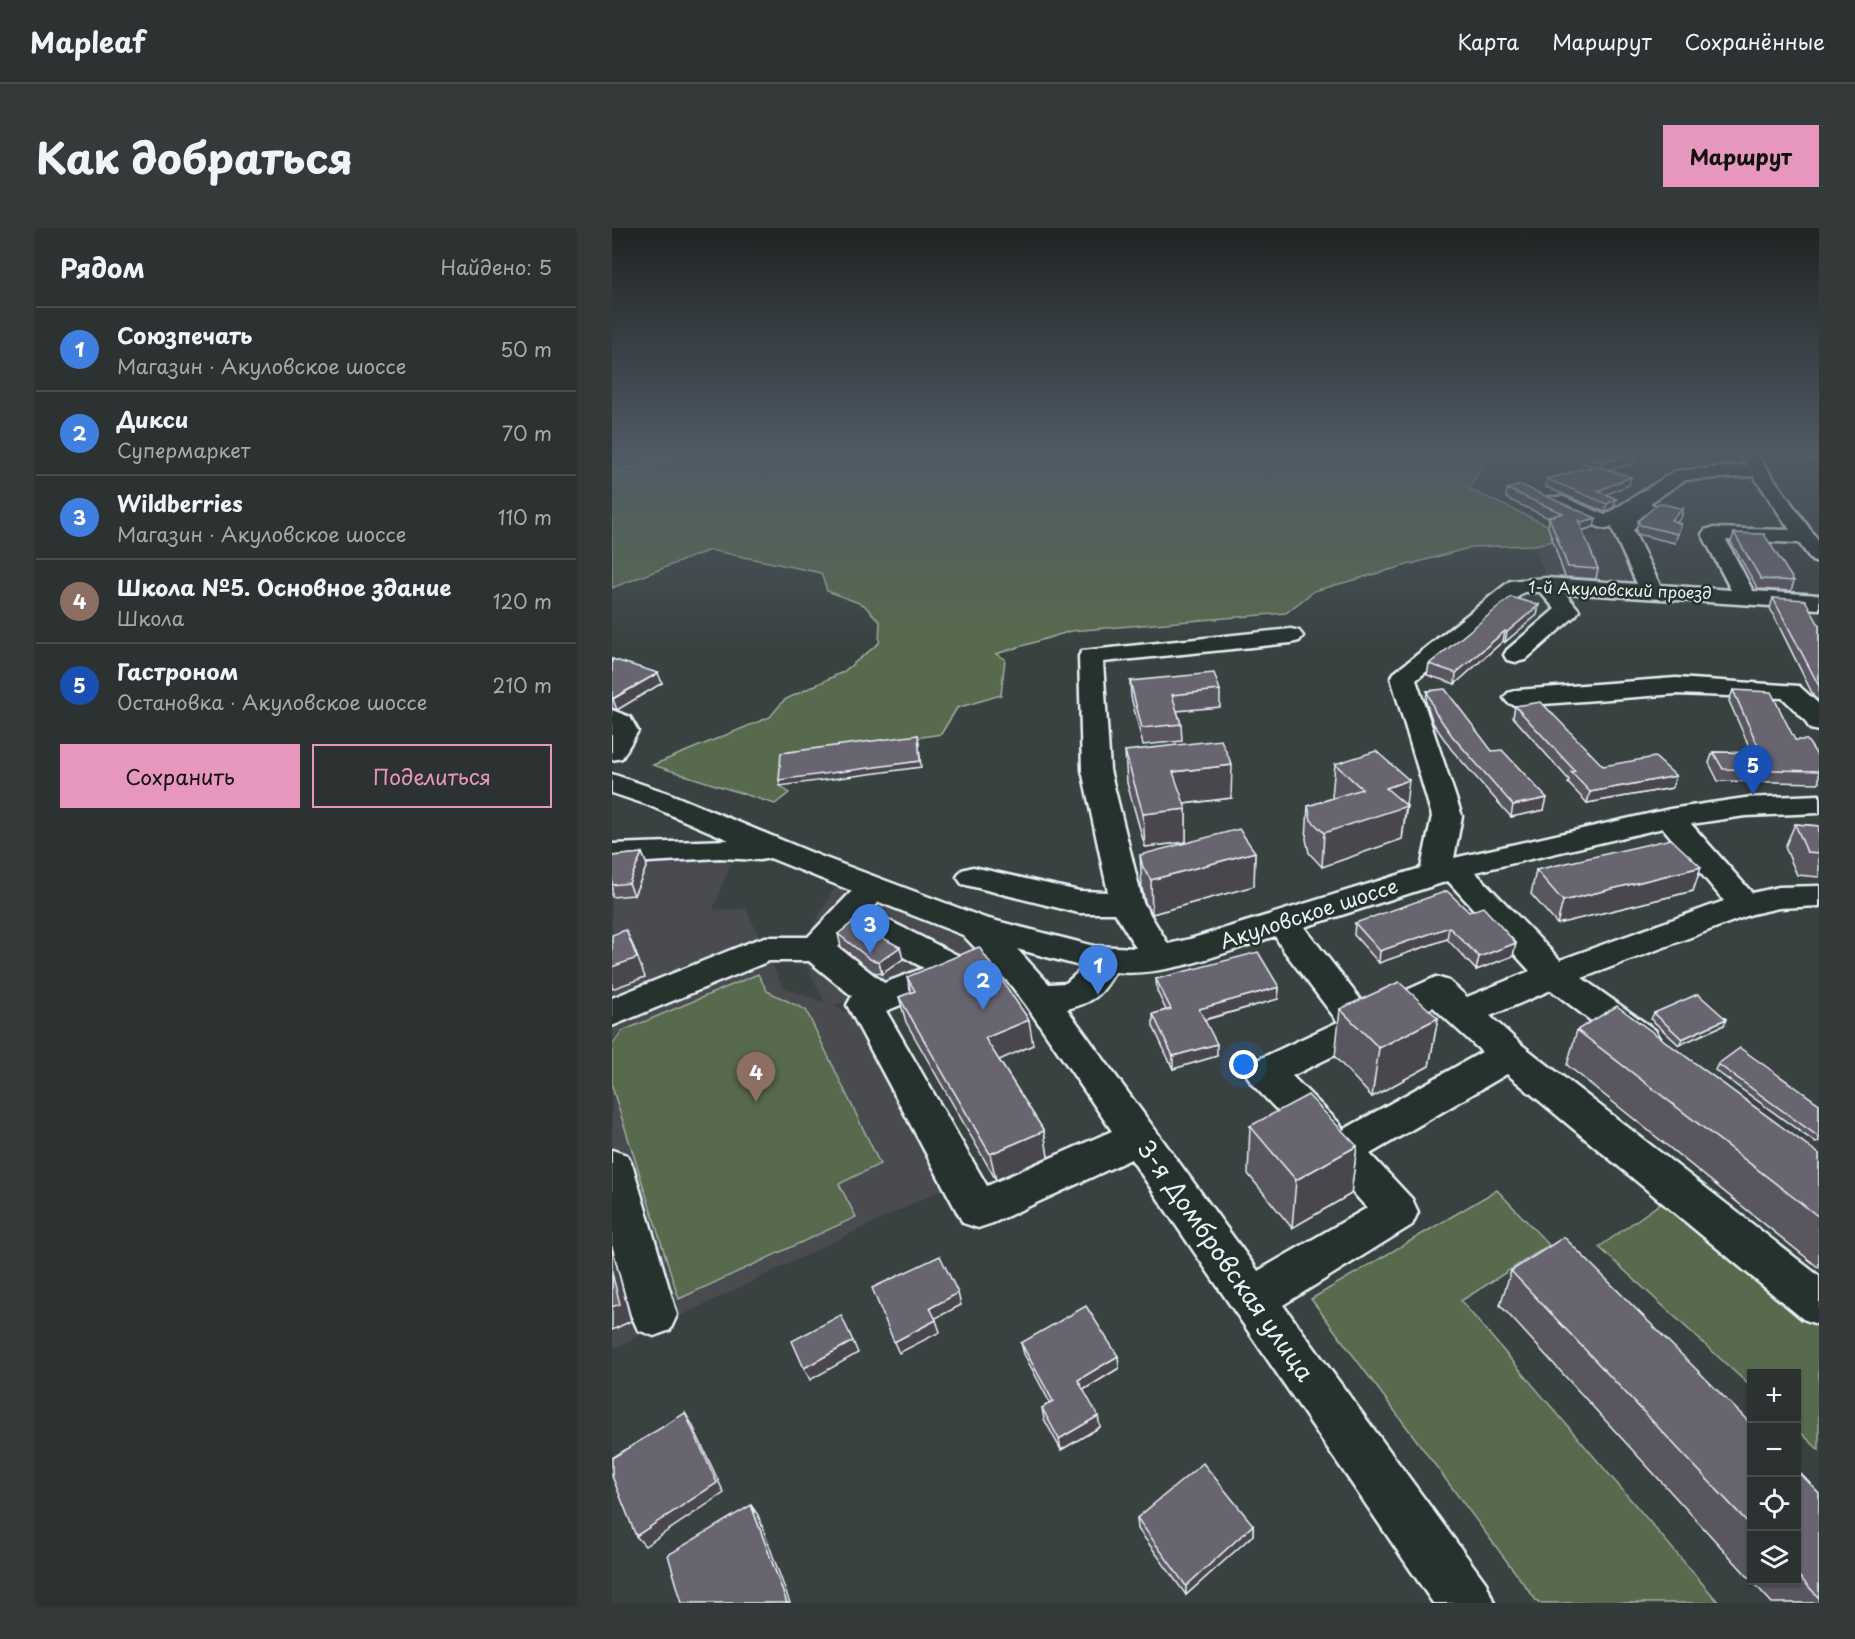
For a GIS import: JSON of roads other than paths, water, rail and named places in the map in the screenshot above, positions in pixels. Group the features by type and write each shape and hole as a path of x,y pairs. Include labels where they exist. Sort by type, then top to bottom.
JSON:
{"street":[{"path":"1591,516 1606,523 1617,516"},
{"path":"1638,516 1622,530 1651,590"},
{"path":"1792,516 1819,557"},
{"path":"1745,596 1712,534 1806,537"},
{"path":"1516,655 1568,610 1546,585"},
{"name":"1-й Акуловский проезд","path":"1445,870 1446,816 1403,678 1518,586 1546,585 1651,590 1819,602"},
{"path":"1159,958 1134,920 1127,903 1096,770 1091,656 1291,636"},
{"path":"1517,698 1677,686 1790,691 1816,716 1819,723"},
{"path":"612,718 621,723 625,730 612,752"},
{"name":"Акуловское шоссе","path":"616,786 795,859 873,888 1008,962 1080,954 1126,961 1159,958 1285,923 1445,870 1670,818 1745,807 1819,804"},
{"path":"1670,818 1745,905"},
{"path":"612,854 750,849 795,859"},
{"path":"1445,870 1553,974 1665,1057"},
{"path":"973,877 1079,902 1127,903"},
{"path":"817,949 873,888"},
{"path":"1463,1013 1553,974 1745,905 1800,894 1819,896"},
{"path":"849,914 955,969"},
{"path":"1285,923 1296,943 1361,1026"},
{"path":"612,1013 765,949 817,949 880,999"},
{"path":"1008,962 1065,998 1090,986 1099,969 1080,954 1049,952 1037,958 955,969 865,1005 978,1210 1137,1138"},
{"name":"3-я Домбровская улица","path":"1008,962 1137,1138 1466,1603"},
{"path":"1252,1299 1397,1212 1265,1073 1436,990 1509,1055 1819,1304"},
{"path":"1341,1151 1509,1055"},
{"path":"612,1167 654,1315"}],"place":[{"name":"Гастроном","path":"1753,795"},
{"name":"Wildberries","path":"870,954"},
{"name":"Союзпечать","path":"1098,995"},
{"name":"Дикси","path":"983,1010"},
{"name":"Школа №5. Основное здание","path":"756,1102"}]}
